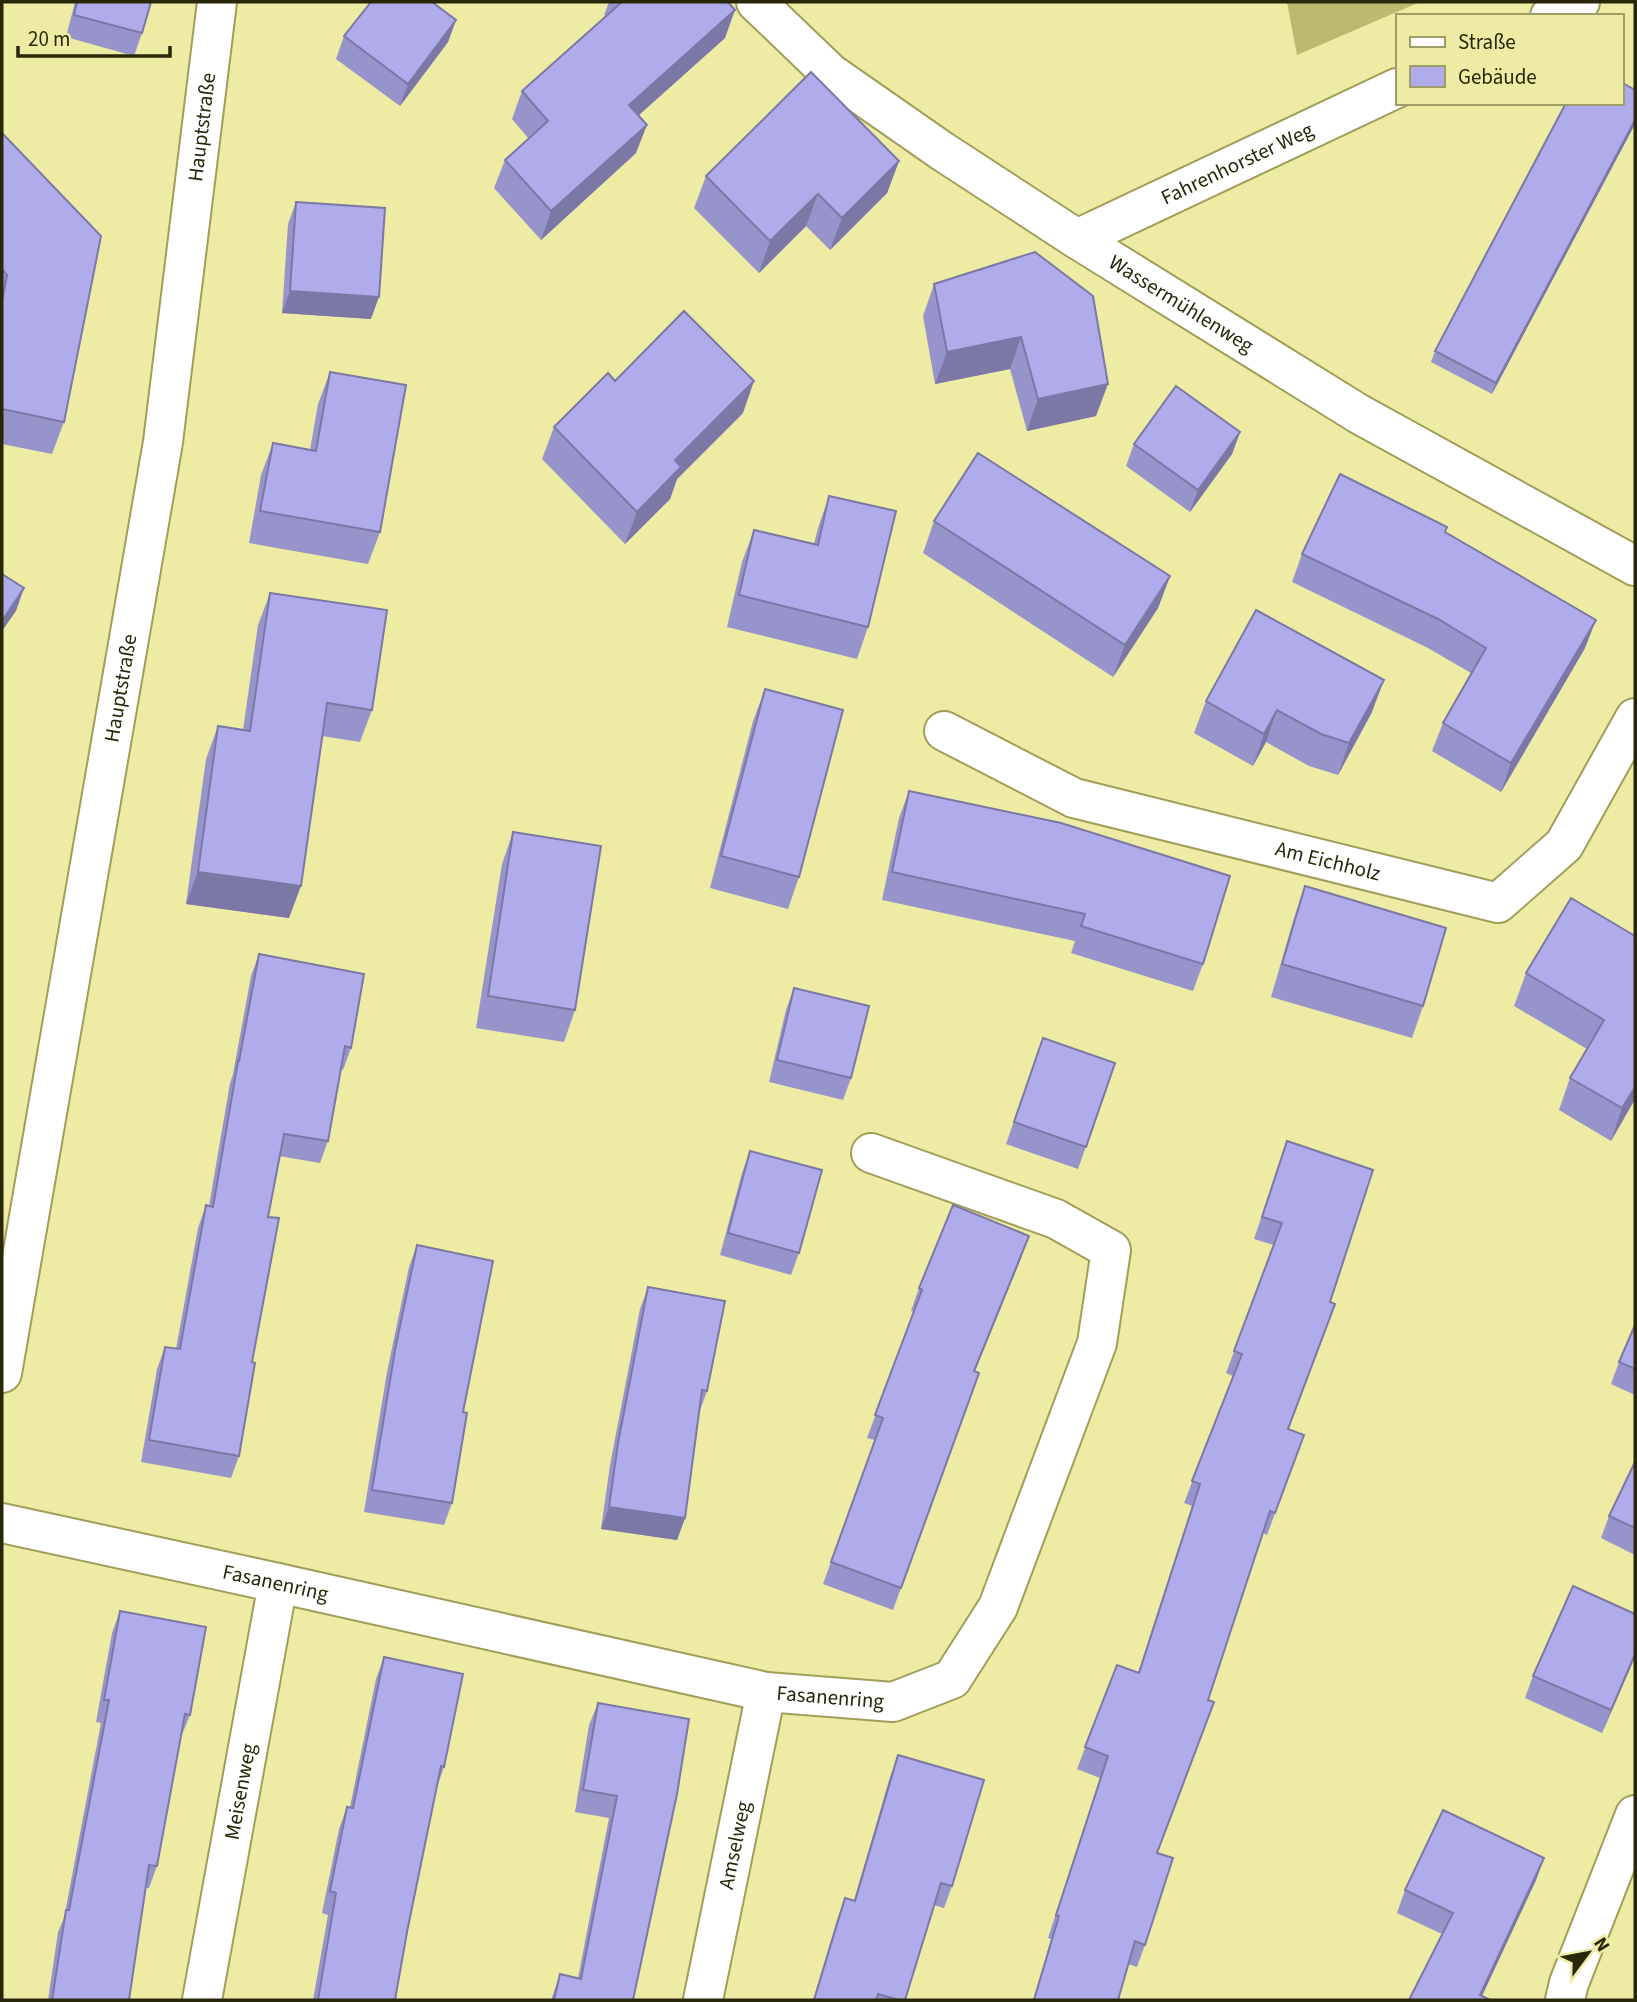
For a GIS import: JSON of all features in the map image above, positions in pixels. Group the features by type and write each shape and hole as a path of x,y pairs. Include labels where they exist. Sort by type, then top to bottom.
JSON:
{"street":[{"name":"Hauptstraße","path":"2,1373 163,442 217,2"},
{"name":"Wassermühlenweg","path":"756,2 830,73 942,151 1077,239 1359,414 1635,566"},
{"path":"1554,14 1580,2"},
{"name":"Fahrenhorster Weg","path":"1077,239 1396,88"},
{"name":"Am Eichholz","path":"944,731 1074,798 1498,903 1564,845 1635,718"},
{"name":"Fasanenring","path":"2,1523 766,1692 893,1702 952,1679 998,1607 1097,1343 1111,1250 1056,1219 871,1153"},
{"name":"Meisenweg","path":"202,2000 278,1583"},
{"name":"Amselweg","path":"704,2000 766,1692"},
{"path":"1566,2000 1569,1983 1635,1815"}],"shaded area":[{"path":"1287,2 1420,2 1297,55"}],"building":[{"path":"77,2 151,2 142,33 74,15"},
{"path":"371,2 432,2 456,20 408,84 344,36"},
{"path":"622,2 728,2 735,10 629,105 647,125 551,211 505,160 548,121 522,91"},
{"path":"811,72 899,161 842,218 818,194 770,241 706,176"},
{"path":"1623,83 1635,90 1635,120 1496,383 1435,351 1565,105 1623,105"},
{"path":"2,133 101,236 64,422 2,409 2,301 7,275 2,269"},
{"path":"296,202 385,208 379,297 290,291"},
{"path":"1035,252 1093,296 1108,384 1038,399 1021,337 947,352 934,284"},
{"path":"684,311 754,381 675,460 681,467 637,512 554,427 608,373 615,381"},
{"path":"330,372 406,385 380,532 260,511 273,443 316,451"},
{"path":"1176,386 1240,432 1198,490 1134,444"},
{"path":"978,453 1170,576 1125,645 934,521"},
{"path":"1340,474 1447,527 1445,532 1596,620 1511,763 1443,723 1486,648 1438,619 1302,554"},
{"path":"829,496 896,511 868,627 739,595 754,530 818,545"},
{"path":"2,574 24,588 2,621"},
{"path":"270,593 387,610 372,710 327,703 301,886 198,872 218,726 250,731"},
{"path":"1256,610 1384,680 1349,743 1321,734 1277,710 1264,734 1206,701"},
{"path":"765,689 843,710 799,877 721,856"},
{"path":"909,791 1061,823 1230,876 1203,964 1081,926 1085,914 892,872"},
{"path":"513,832 601,846 575,1010 488,996"},
{"path":"1305,886 1446,928 1423,1006 1282,964"},
{"path":"1571,898 1635,936 1635,1087 1622,1108 1570,1078 1604,1020 1526,973"},
{"path":"259,954 364,974 351,1048 345,1046 328,1141 284,1134 268,1217 279,1218 252,1362 255,1363 239,1456 149,1440 165,1347 180,1349 206,1205 213,1207"},
{"path":"794,988 869,1006 851,1078 777,1060"},
{"path":"1043,1038 1115,1063 1086,1147 1014,1122"},
{"path":"1287,1141 1373,1170 1330,1302 1335,1304 1288,1429 1304,1435 1275,1513 1270,1511 1208,1700 1214,1702 1157,1853 1173,1858 1145,1945 1135,1941 1118,2000 1034,2000 1059,1916 1056,1915 1108,1756 1085,1747 1117,1665 1139,1673 1200,1484 1192,1481 1242,1354 1234,1351 1282,1223 1262,1217"},
{"path":"750,1151 822,1170 799,1253 728,1233"},
{"path":"953,1205 1029,1236 974,1371 979,1373 901,1588 831,1562 883,1418 875,1415 922,1290 919,1288"},
{"path":"417,1245 493,1261 463,1412 467,1413 452,1503 372,1490 395,1350"},
{"path":"648,1287 725,1301 707,1391 702,1390 685,1518 609,1507 618,1443"},
{"path":"1635,1325 1635,1369 1619,1362"},
{"path":"1635,1462 1635,1528 1609,1516"},
{"path":"1573,1586 1635,1614 1635,1654 1611,1710 1533,1676"},
{"path":"120,1611 206,1627 190,1715 185,1714 157,1866 149,1865 129,2000 52,2000 66,1910 69,1910 109,1700 104,1700"},
{"path":"384,1657 463,1674 444,1767 441,1766 395,2000 318,2000 336,1893 330,1891 347,1807 353,1808"},
{"path":"598,1703 689,1719 677,1794 633,2000 554,2000 560,1974 581,1979 617,1796 583,1790"},
{"path":"898,1755 984,1780 952,1886 941,1883 905,2000 878,1994 876,2000 814,2000 845,1898 855,1901"},
{"path":"1443,1810 1544,1858 1480,1995 1490,2000 1409,2000 1453,1913 1405,1890"}]}
